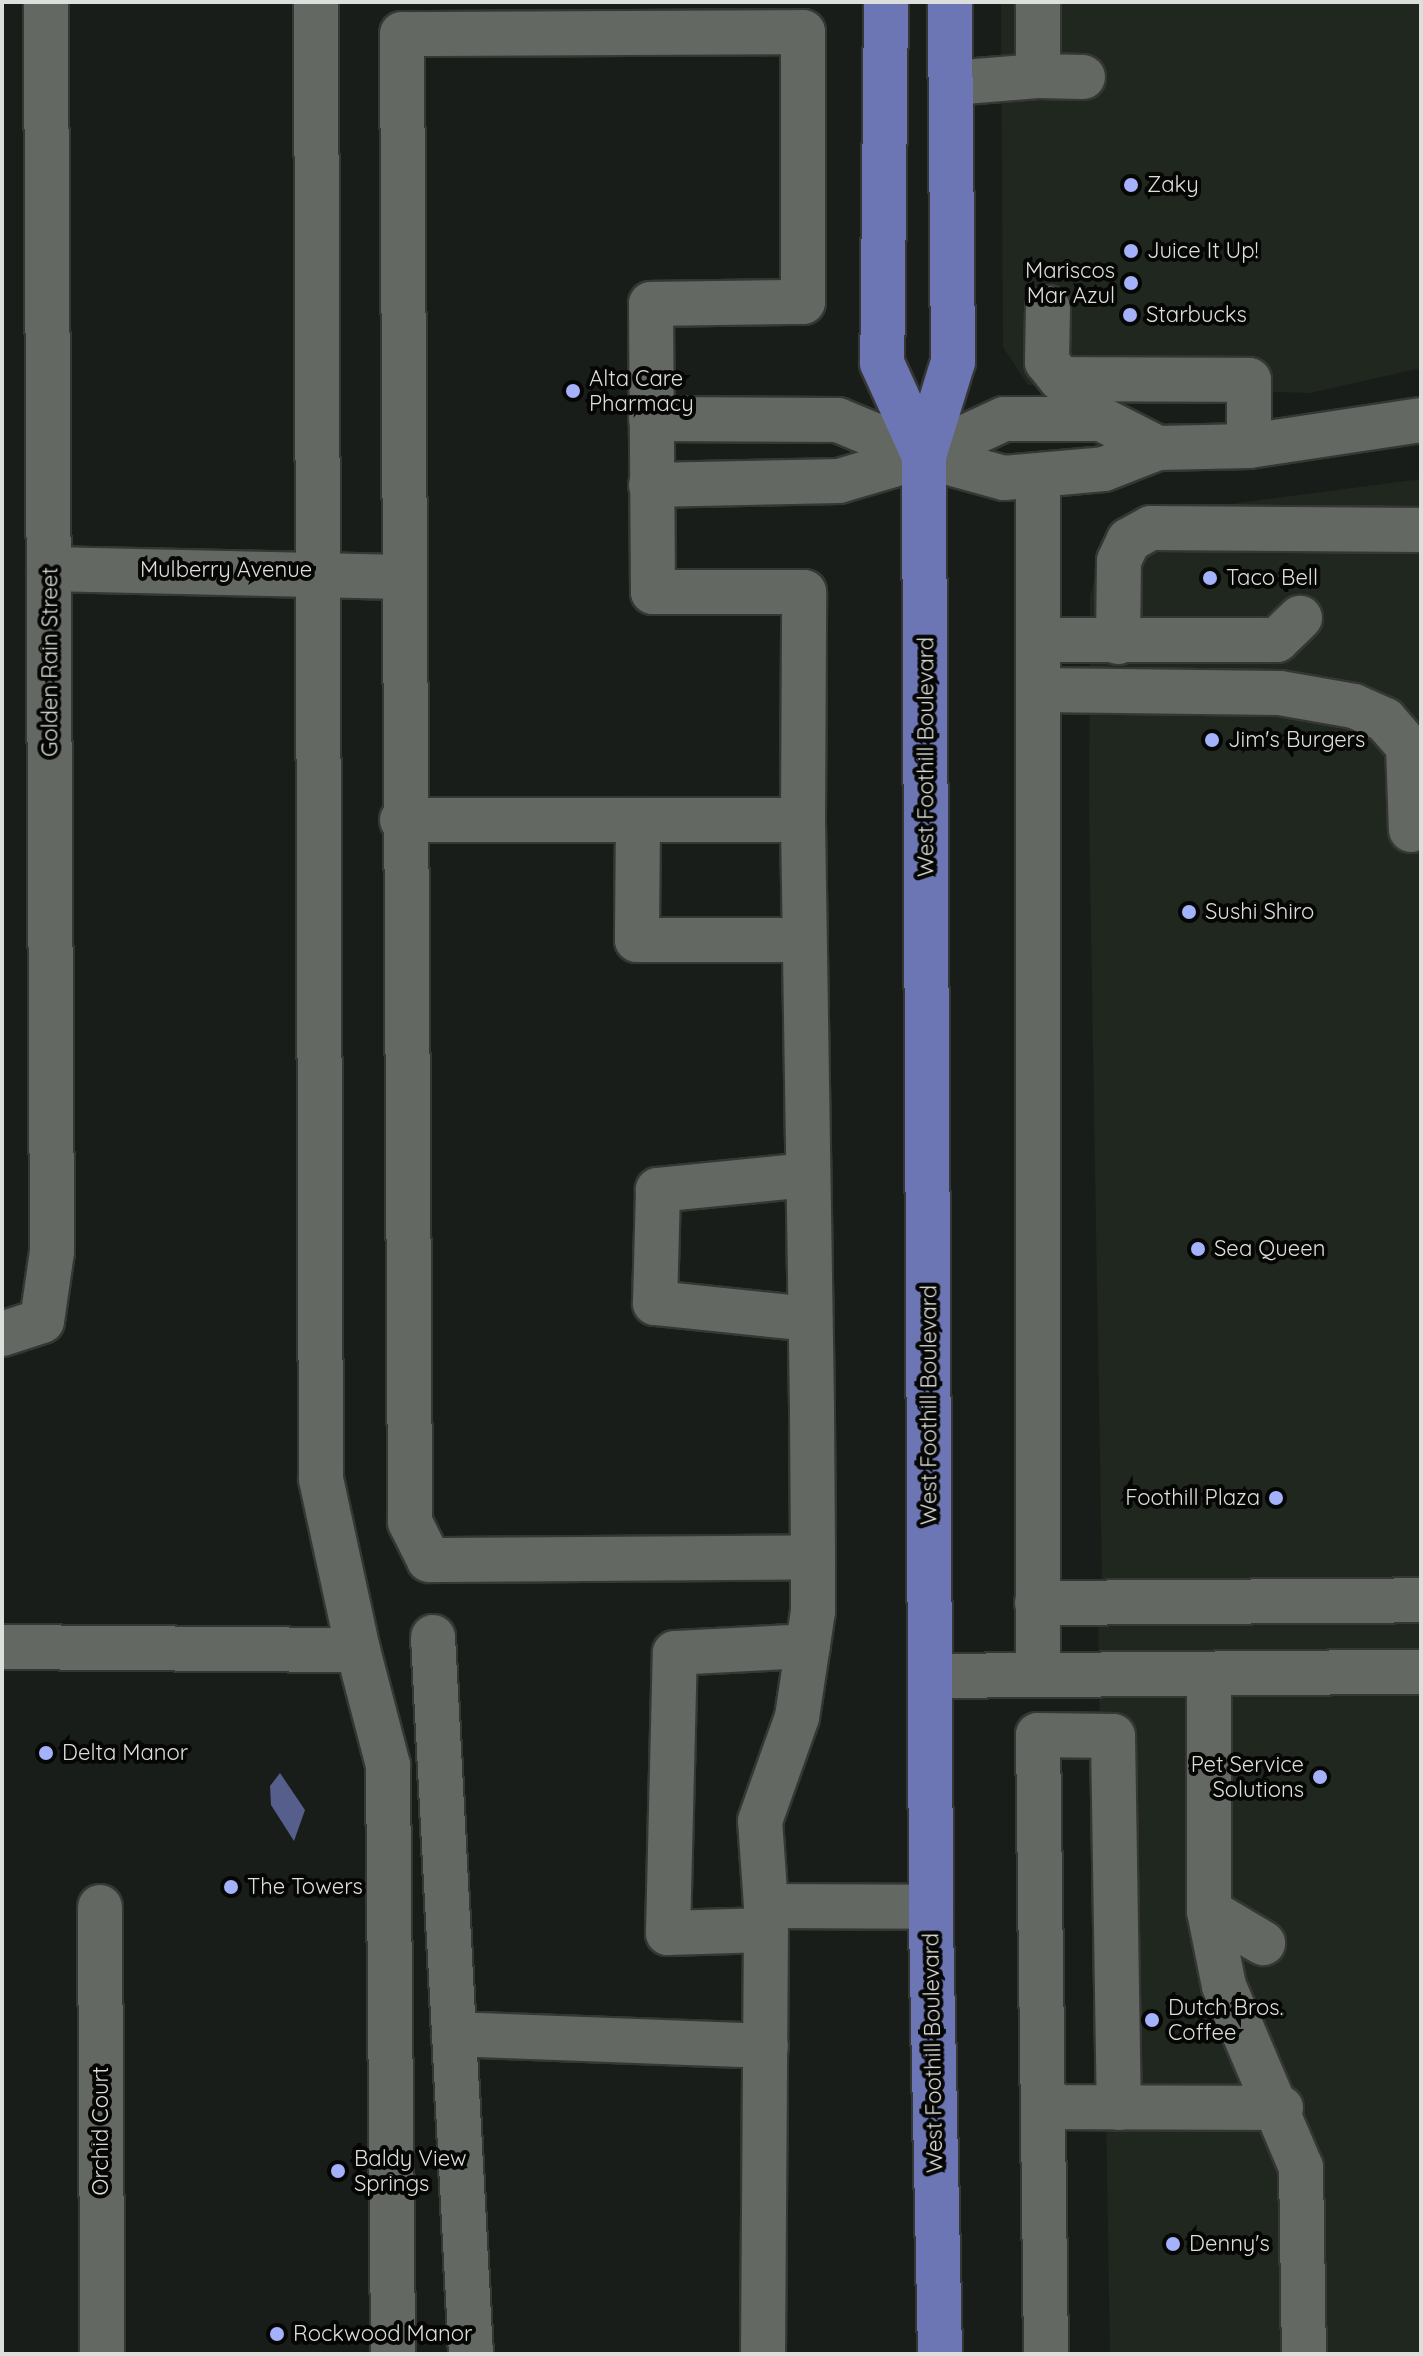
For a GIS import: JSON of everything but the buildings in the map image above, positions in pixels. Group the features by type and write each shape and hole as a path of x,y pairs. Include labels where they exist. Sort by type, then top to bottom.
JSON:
{"main road":[{"name":"West Foothill Boulevard","path":"886,2 882,363 924,456"},
{"name":"West Foothill Boulevard","path":"940,2354 931,1907 924,456 953,362 950,2"}],"street":[{"name":"Golden Rain Street","path":"22,1328 52,1252 46,2"},
{"path":"316,2 321,1479 358,1650 388,1765 393,2354"},
{"path":"1038,2 1038,76"},
{"path":"763,2354 766,1918 760,1821 797,1717 808,1646 813,1557 804,940 804,592 653,592 651,304 803,302 801,17 402,34 402,820 410,1522 429,1560 813,1557"},
{"path":"952,83 1038,76 1083,77"},
{"path":"1048,308 1047,362 1061,379 1249,380 1249,446"},
{"path":"651,419 838,420 924,456 1004,478 1104,469 1158,448 1249,446 1421,420"},
{"path":"651,485 839,481 924,456 1004,419 1101,419 1158,448"},
{"path":"1038,476 1038,1675"},
{"path":"1118,642 1119,561 1129,540 1151,528 1421,530"},
{"name":"Mulberry Avenue","path":"49,569 319,570 402,577"},
{"path":"1038,640 1277,640 1300,618"},
{"path":"1039,690 1280,693 1354,706 1385,720 1408,746 1411,830"},
{"path":"402,820 803,820"},
{"path":"638,820 637,940 804,940"},
{"path":"807,1175 658,1190 655,1303 810,1319"},
{"path":"1037,1603 1421,1600"},
{"path":"433,1637 471,2354"},
{"path":"808,1646 675,1653 668,1933 766,1918 931,1907"},
{"path":"2,1647 358,1650"},
{"path":"930,1676 1421,1672"},
{"path":"1209,1674 1209,1911 1224,1986 1281,2108 1301,2167 1304,2354"},
{"path":"1046,2354 1038,1735 1113,1736 1119,2108"},
{"name":"Orchid Court","path":"100,1907 102,2354"},
{"path":"1209,1911 1263,1943"},
{"path":"454,2034 766,2046"},
{"path":"1043,2107 1281,2108"}],"shaded area":[{"path":"1001,2 1421,2 1421,368 1310,393 1028,385 1003,347"},
{"path":"1421,479 1421,1577 1102,1581 1089,809 1090,596 1105,538 1146,515"},
{"path":"1421,1615 1421,2354 1110,2354 1098,1616"}],"water":[{"path":"280,1773 305,1810 294,1841 271,1805 270,1786"}],"place":[{"name":"Zaky","path":"1131,185"},
{"name":"Juice It Up!","path":"1131,251"},
{"name":"Mariscos Mar Azul","path":"1131,283"},
{"name":"Starbucks","path":"1130,315"},
{"name":"Alta Care Pharmacy","path":"573,391"},
{"name":"Taco Bell","path":"1210,578"},
{"name":"Jim's Burgers","path":"1212,740"},
{"name":"Sushi Shiro","path":"1189,912"},
{"name":"Sea Queen","path":"1198,1249"},
{"name":"Foothill Plaza","path":"1276,1498"},
{"name":"Delta Manor","path":"46,1753"},
{"name":"Pet Service Solutions","path":"1320,1777"},
{"name":"The Towers","path":"231,1887"},
{"name":"Dutch Bros. Coffee","path":"1152,2020"},
{"name":"Baldy View Springs","path":"338,2171"},
{"name":"Denny's","path":"1173,2244"},
{"name":"Rockwood Manor","path":"277,2334"}]}
